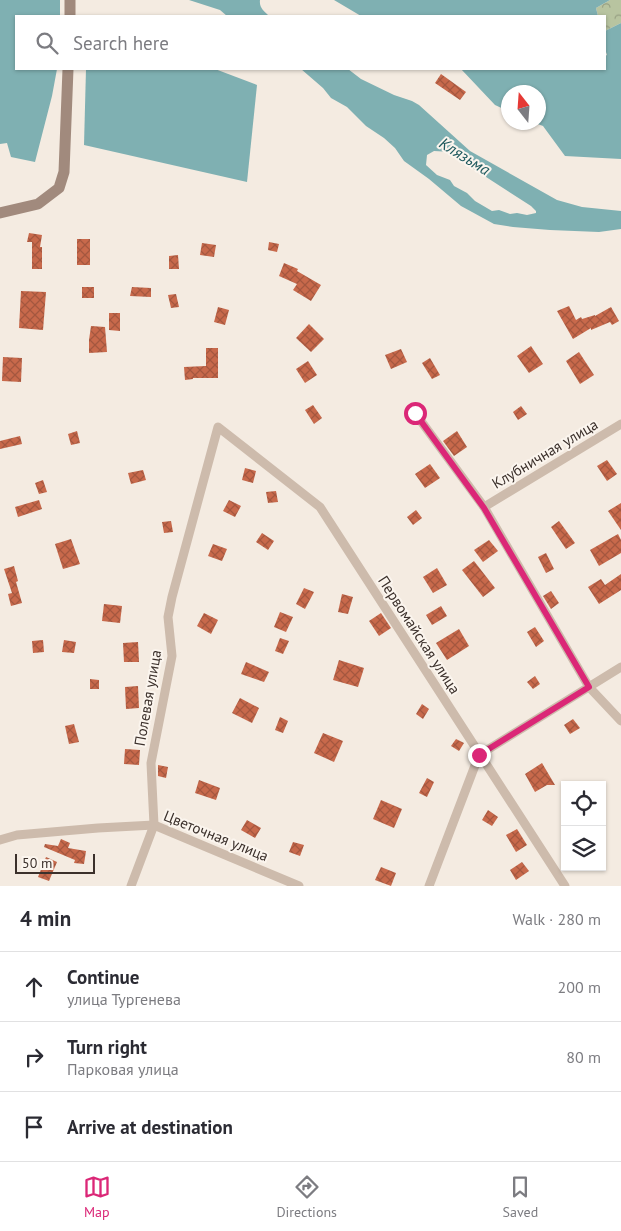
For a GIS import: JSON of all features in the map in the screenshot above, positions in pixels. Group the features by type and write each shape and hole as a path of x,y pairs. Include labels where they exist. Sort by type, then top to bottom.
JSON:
{"street":[{"path":"70,0 70,15"},
{"path":"0,213 38,204 59,188 64,172 68,70"},
{"path":"415,413 484,508 589,687 621,721"},
{"name":"Клубничная улица","path":"484,508 621,424"},
{"name":"Первомайская улица","path":"218,427 320,507 565,886"},
{"name":"Полевая улица","path":"131,886 154,825 151,763 172,656 168,616 218,427"},
{"path":"428,886 479,755 621,667"},
{"name":"Цветочная улица","path":"0,840 17,835 154,825 299,886"}],"green space":[{"path":"610,0 621,0 621,23 606,30 606,15 598,15 596,8"}],"water":[{"path":"0,0 60,0 60,15 15,15 15,70 57,70 35,162 11,157 7,143 0,144"},
{"path":"189,0 260,0 261,7 268,15 226,15 220,10"},
{"path":"334,0 610,0 596,8 598,15 359,15"},
{"path":"621,23 621,159 565,156 546,130 546,85 501,85 501,108 495,105 462,70 606,70 606,30"},
{"path":"86,70 218,70 257,85 247,182 84,145"},
{"name":"Клязьма","path":"302,70 349,70 361,79 394,95 412,101 419,105 470,151 557,200 582,207 621,211 621,229 599,232 550,230 494,224 461,206 404,161 395,148 366,126 347,107 331,98 323,88","holes":["434,151 452,152 466,164 531,206 536,213 527,215 510,214 499,210 492,211 454,186 450,180 437,175 426,165 427,155"]}],"building":[{"path":"441,74 466,92 460,100 435,83"},
{"path":"29,233 42,235 40,247 42,247 42,269 32,269 32,242 27,242"},
{"path":"77,239 90,239 90,265 77,265"},
{"path":"269,242 279,244 277,252 268,250"},
{"path":"202,243 216,245 214,257 200,255"},
{"path":"178,255 179,269 169,269 169,256"},
{"path":"284,263 298,269 297,271 321,285 311,301 293,290 297,284 279,276"},
{"path":"82,287 94,287 94,298 82,298"},
{"path":"132,287 151,288 151,297 130,296"},
{"path":"21,291 46,292 43,330 19,328"},
{"path":"176,294 179,307 171,308 168,295"},
{"path":"569,306 576,320 581,317 582,319 595,316 611,307 619,321 612,325 610,322 591,330 591,328 573,339 557,311"},
{"path":"218,307 229,310 225,325 214,322"},
{"path":"109,313 120,313 120,331 109,330"},
{"path":"309,324 324,339 311,352 296,338"},
{"path":"91,326 105,327 107,352 89,353"},
{"path":"531,346 543,364 529,373 517,356"},
{"path":"206,348 218,348 218,378 193,378 185,380 184,367 206,366"},
{"path":"401,349 407,362 391,369 385,355"},
{"path":"579,352 594,375 580,384 566,361"},
{"path":"3,357 22,358 21,382 2,381"},
{"path":"430,358 440,375 432,379 422,363"},
{"path":"308,361 317,375 305,383 296,369"},
{"path":"313,405 322,418 314,424 305,410"},
{"path":"521,406 527,414 518,420 513,412"},
{"path":"77,431 80,443 71,445 68,434"},
{"path":"457,431 467,447 454,456 443,441"},
{"path":"20,436 22,444 0,449 0,441"},
{"path":"607,460 617,474 607,481 597,466"},
{"path":"430,464 440,478 425,488 415,474"},
{"path":"245,468 256,471 253,483 242,480"},
{"path":"143,470 146,480 131,484 128,473"},
{"path":"43,480 47,492 39,494 35,483"},
{"path":"276,491 278,502 268,503 266,492"},
{"path":"39,500 42,509 18,517 15,507"},
{"path":"229,500 241,506 235,517 223,511"},
{"path":"621,503 621,530 608,511"},
{"path":"416,510 422,518 413,525 407,517"},
{"path":"171,521 173,532 164,533 162,522"},
{"path":"559,521 575,543 566,549 551,527"},
{"path":"262,533 274,541 268,550 256,542"},
{"path":"618,534 621,540 621,553 599,566 590,550"},
{"path":"71,539 80,564 63,569 55,544"},
{"path":"489,540 498,551 483,562 474,550"},
{"path":"213,544 227,549 222,561 208,556"},
{"path":"546,553 554,569 546,573 538,557"},
{"path":"474,561 495,588 483,597 462,570"},
{"path":"14,566 22,603 11,606 8,594 12,593 4,569"},
{"path":"437,568 447,585 433,593 423,577"},
{"path":"621,574 621,590 599,604 588,587 601,579 605,585"},
{"path":"304,588 314,592 305,609 296,604"},
{"path":"551,591 559,603 551,609 543,596"},
{"path":"342,594 353,597 348,614 338,612"},
{"path":"104,604 122,606 120,623 102,621"},
{"path":"441,606 447,616 432,625 426,615"},
{"path":"280,612 293,617 286,632 274,627"},
{"path":"204,613 218,620 211,634 197,626"},
{"path":"381,613 391,628 379,636 369,621"},
{"path":"535,627 544,641 536,647 527,632"},
{"path":"459,629 469,646 447,660 436,643"},
{"path":"280,638 289,641 283,654 275,651"},
{"path":"43,640 44,652 33,653 32,641"},
{"path":"64,640 76,642 74,653 62,652"},
{"path":"138,642 139,662 124,662 123,643"},
{"path":"339,660 364,668 358,687 333,680"},
{"path":"246,662 269,672 264,682 241,674"},
{"path":"535,676 540,684 533,689 527,682"},
{"path":"90,679 99,680 99,689 90,689"},
{"path":"138,686 139,708 126,709 125,687"},
{"path":"240,698 259,708 252,723 232,713"},
{"path":"422,704 429,709 423,719 416,714"},
{"path":"280,717 288,721 283,733 275,730"},
{"path":"573,719 580,728 570,734 564,725"},
{"path":"74,724 79,742 69,744 65,726"},
{"path":"323,733 343,741 334,762 314,753"},
{"path":"456,739 464,743 459,751 451,746"},
{"path":"125,749 140,750 139,765 124,764"},
{"path":"542,763 555,785 547,785 535,792 525,774"},
{"path":"158,765 168,767 166,778 158,776"},
{"path":"427,778 434,782 427,797 419,793"},
{"path":"199,780 220,788 216,800 195,793"},
{"path":"381,800 402,809 394,828 373,819"},
{"path":"488,810 498,817 492,826 482,820"},
{"path":"247,820 261,828 255,838 241,830"},
{"path":"517,829 527,845 516,852 506,835"},
{"path":"61,839 70,843 68,848 86,851 84,864 74,863 75,860 44,847 45,844 58,846"},
{"path":"293,842 304,845 300,856 289,852"},
{"path":"46,857 57,862 49,881 38,877"},
{"path":"522,862 529,871 516,880 510,870"},
{"path":"381,867 396,873 391,886 375,880"}],"route":[{"path":"415,413 484,508 589,687 479,755"}]}
